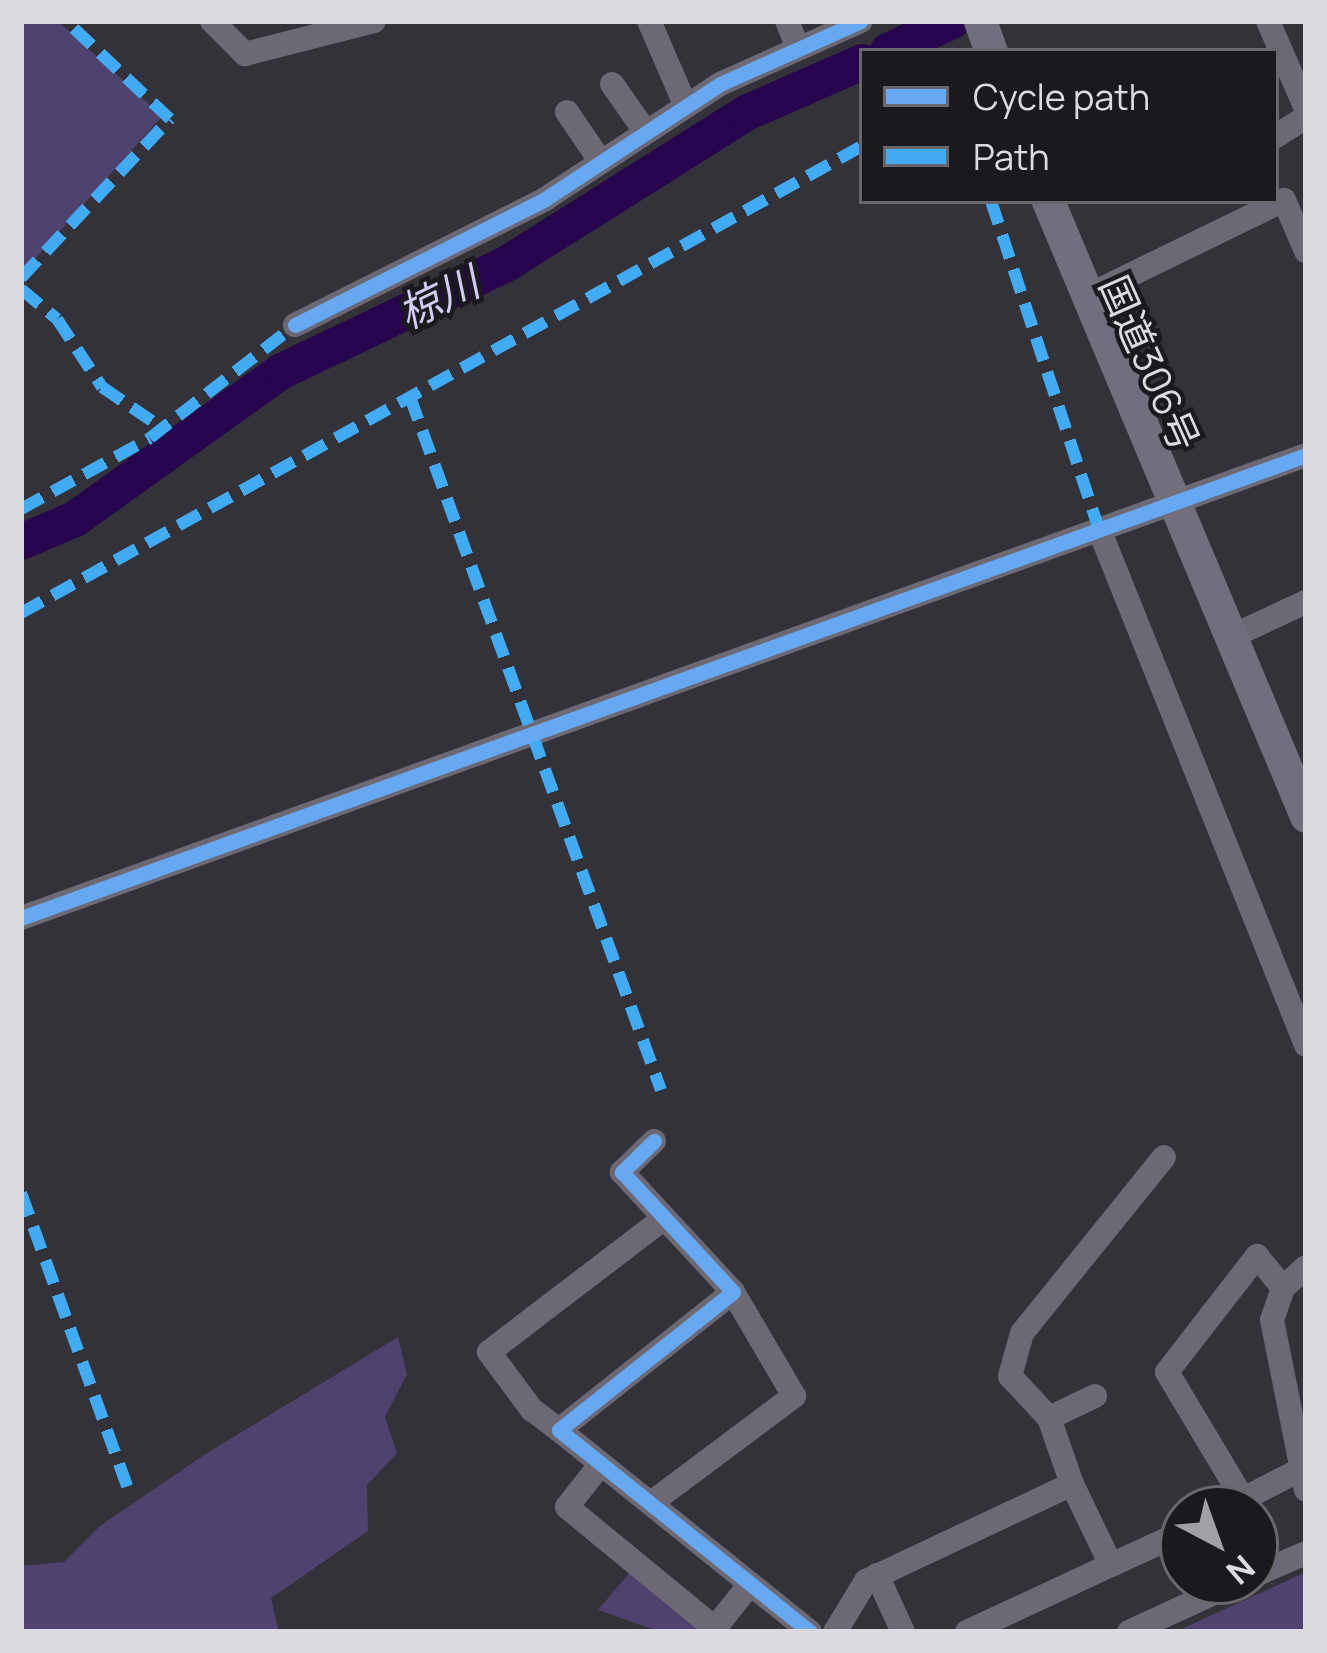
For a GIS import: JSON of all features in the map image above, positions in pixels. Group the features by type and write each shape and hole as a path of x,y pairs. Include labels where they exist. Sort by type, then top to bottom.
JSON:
{"highway":[{"name":"国道306号","path":"1049,204 1306,816"}],"street":[{"path":"212,21 245,54 374,21"},
{"path":"649,21 685,104"},
{"path":"787,21 797,46"},
{"path":"295,325 523,212 685,104 797,46 861,21"},
{"path":"1268,21 1306,113 1279,134"},
{"path":"612,85 645,131"},
{"path":"568,112 602,161"},
{"path":"1280,189 1306,251"},
{"path":"1085,297 1253,204"},
{"path":"21,918 1306,455"},
{"path":"1099,529 1306,1045"},
{"path":"1228,638 1306,602"},
{"path":"651,1503 794,1396 733,1292 622,1172 654,1141"},
{"path":"1111,1565 1072,1484 1049,1418 1010,1376 1022,1333 1164,1156"},
{"path":"663,1219 489,1352 532,1410 810,1632"},
{"path":"1224,1485 1167,1372 1256,1256 1283,1288"},
{"path":"1303,1480 1272,1320 1283,1288 1306,1267"},
{"path":"559,1430 733,1292"},
{"path":"1049,1418 1095,1396"},
{"path":"600,1465 567,1508 707,1622 715,1628 751,1584"},
{"path":"835,1632 877,1575 1072,1484"},
{"path":"967,1632 1159,1543"},
{"path":"877,1575 903,1632"},
{"path":"1129,1632 1187,1605"}],"shaded area":[{"path":"21,21 58,21 162,116 21,275"},
{"path":"398,1337 407,1374 385,1417 397,1453 367,1485 368,1531 271,1598 279,1632 21,1632 21,1566 64,1562 100,1526 204,1455"},
{"path":"630,1572 706,1632 661,1632 598,1610"},
{"path":"1306,1572 1306,1632 1175,1632 1234,1605 1279,1605 1279,1584"}],"waterway":[{"name":"椋川","path":"894,48 952,21"},
{"name":"椋川","path":"21,542 75,519 282,371 508,263 746,113 859,63"}],"marked path":[{"path":"21,278 170,119 66,21"},
{"path":"21,613 859,148"},
{"path":"992,204 1099,529"},
{"path":"21,289 57,319 102,387 162,428"},
{"path":"21,509 150,438 295,325"},
{"path":"410,397 661,1090"},
{"path":"21,1193 129,1492"}],"cycle path":[{"path":"295,325 545,199 720,84 861,21"},
{"path":"21,918 1306,455"},
{"path":"654,1141 622,1172 733,1292 559,1430 810,1632"}]}
